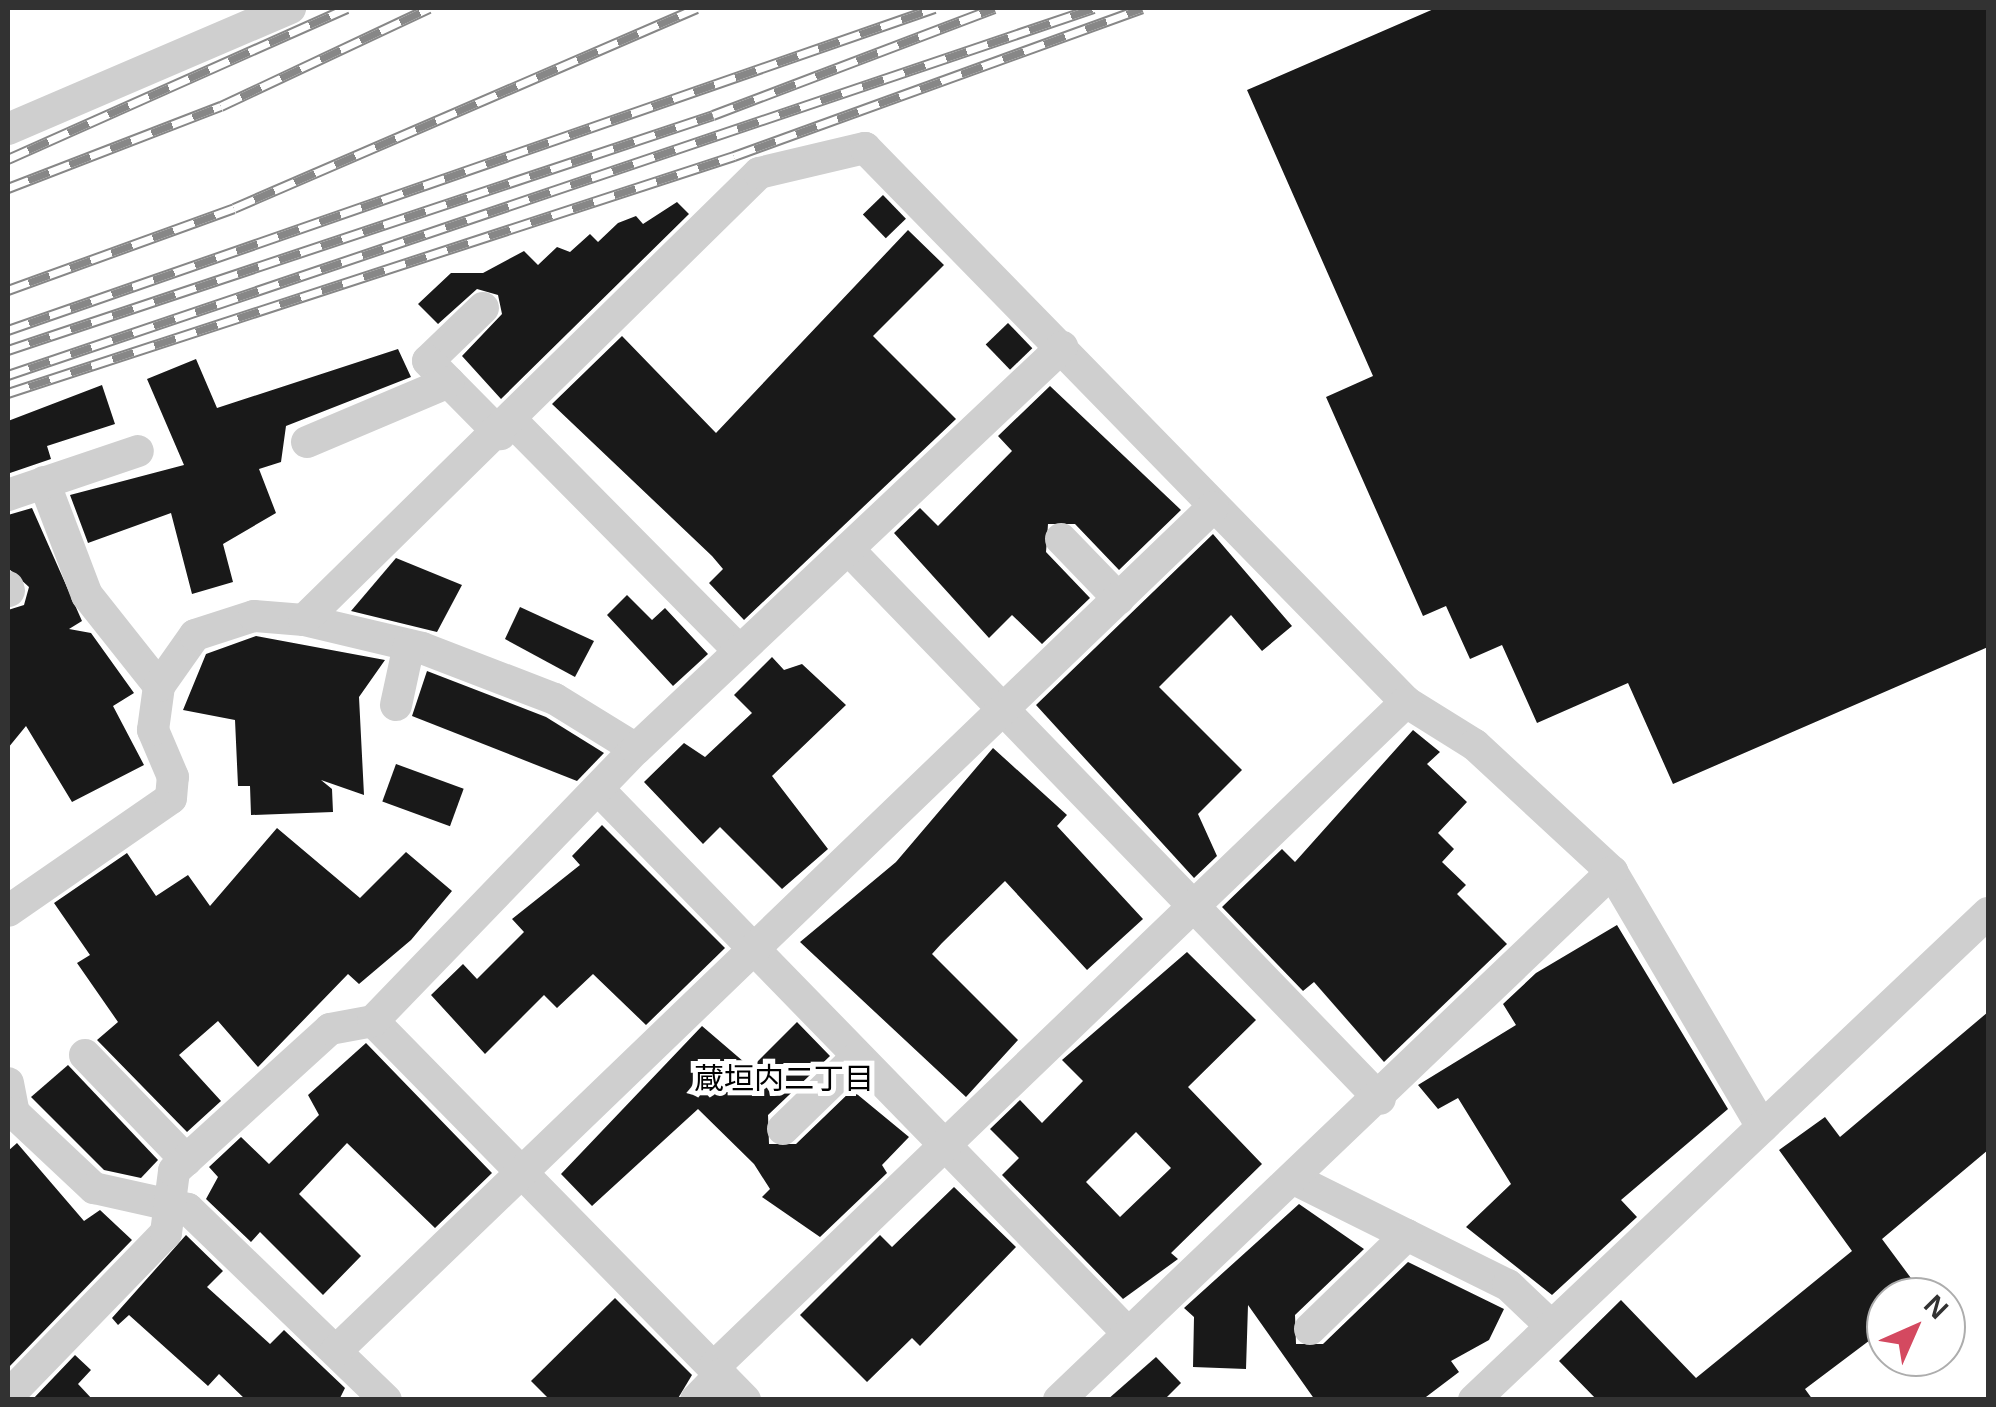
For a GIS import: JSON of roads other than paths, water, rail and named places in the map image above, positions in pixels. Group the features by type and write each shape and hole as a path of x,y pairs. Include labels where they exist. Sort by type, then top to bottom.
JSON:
{"street":[{"path":"8,129 290,8"},
{"path":"304,620 506,428 759,173 865,148 1406,702 1474,745 1612,872 1762,1127"},
{"path":"483,308 428,360 506,428 740,650"},
{"path":"8,1396 166,1232 174,1171 330,1029 374,1021 636,749 1062,346"},
{"path":"307,442 449,382"},
{"path":"8,495 138,451"},
{"path":"44,482 86,595 159,686"},
{"path":"336,1352 756,953 1213,507"},
{"path":"1061,539 1119,599"},
{"path":"848,549 1380,1100"},
{"path":"8,911 171,798 174,777 153,730 159,686 195,636 254,616 304,620 409,645 555,699 636,749"},
{"path":"396,705 409,645"},
{"path":"696,1400 718,1370 944,1145 1406,702"},
{"path":"598,789 1128,1333"},
{"path":"1059,1400 1380,1100 1612,872"},
{"path":"1493,1393 1551,1326 1988,914"},
{"path":"374,1021 745,1400"},
{"path":"85,1055 186,1160"},
{"path":"784,1130 858,1057"},
{"path":"10,1106 94,1188 188,1209 386,1400"},
{"path":"1294,1179 1508,1285 1551,1326"},
{"path":"1310,1329 1407,1235"}],"railway":[{"path":"8,159 347,8"},
{"path":"8,188 221,106 429,8"},
{"path":"8,290 234,208 697,8"},
{"path":"8,330 935,8"},
{"path":"8,350 713,115 994,8"},
{"path":"8,375 1094,8"},
{"path":"8,393 734,156 1142,8"}],"district":[{"name":"蔵垣内二丁目","path":"784,1079"}]}
